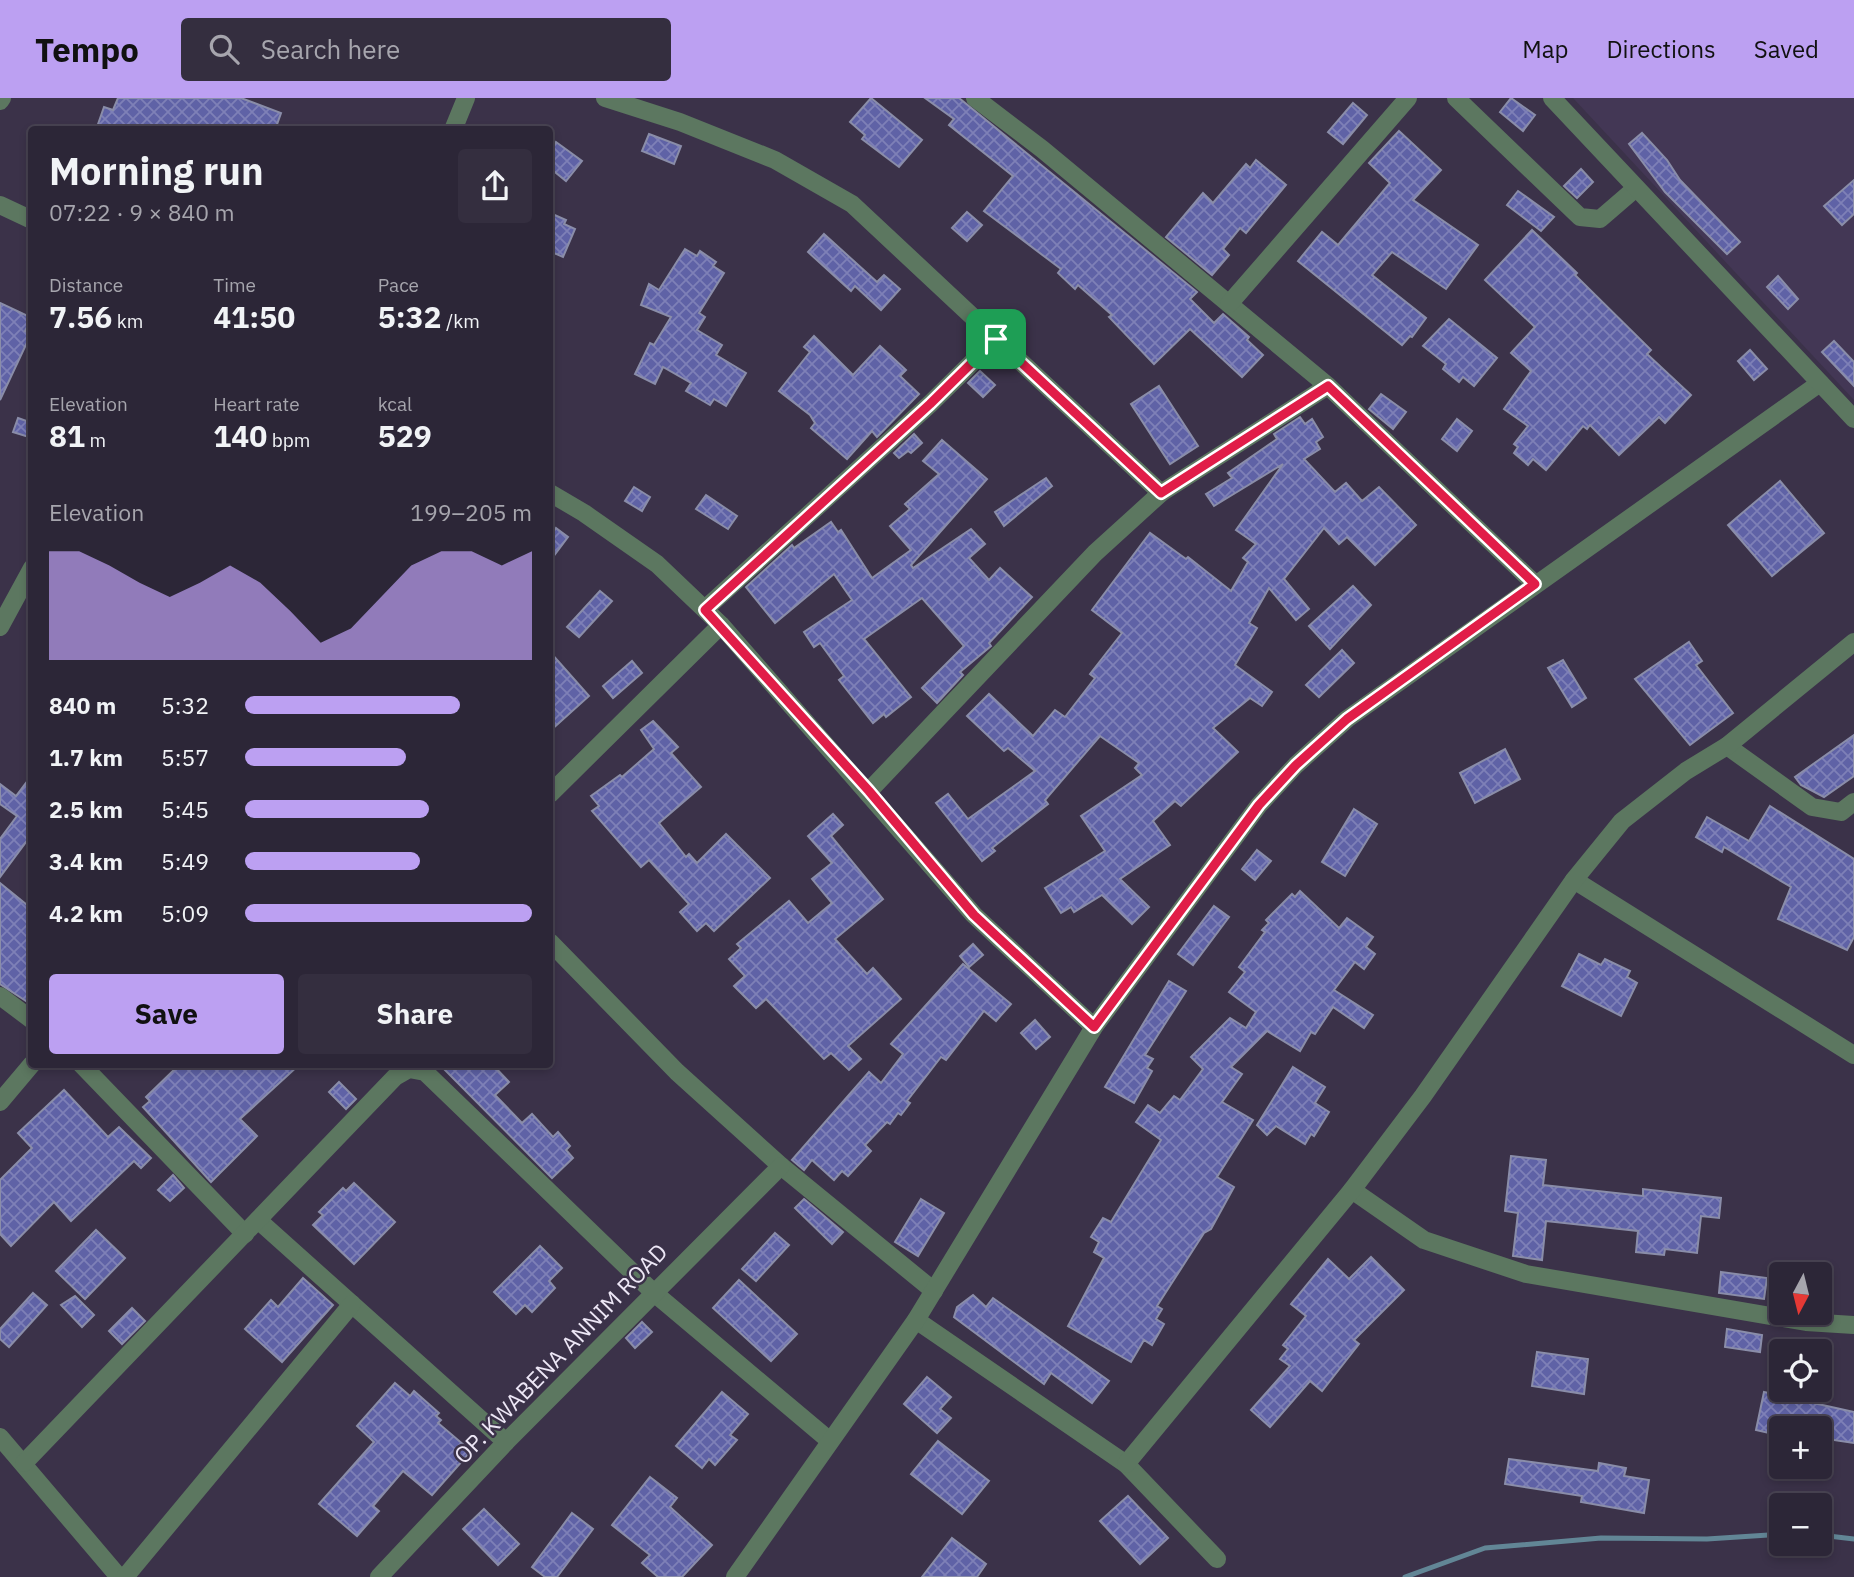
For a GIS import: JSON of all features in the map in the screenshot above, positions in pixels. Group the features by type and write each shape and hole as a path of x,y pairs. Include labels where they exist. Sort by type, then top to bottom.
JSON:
{"street":[{"path":"455,126 466,98"},
{"path":"605,98 680,122 775,160 852,204 1161,493"},
{"path":"975,98 1042,149 1328,386 1535,584"},
{"path":"1229,304 1408,98"},
{"path":"1456,98 1580,217 1600,219 1636,188"},
{"path":"1552,98 1854,419"},
{"path":"0,205 28,218"},
{"path":"705,610 930,404 996,339"},
{"path":"735,1577 916,1320 1094,1027 1259,805 1296,765 1347,719 1820,383"},
{"path":"869,791 1095,553 1161,493 1328,386"},
{"path":"553,495 584,513 657,565 721,625 869,791 974,915 1094,1027"},
{"path":"0,627 28,575"},
{"path":"553,791 721,625"},
{"path":"1126,1464 1352,1190 1430,1085 1574,880 1622,821 1686,771 1727,746 1854,642"},
{"path":"1727,746 1812,807 1850,813"},
{"path":"1574,880 1852,1057"},
{"path":"553,945 677,1072 781,1166 934,1291"},
{"path":"0,996 28,1017"},
{"path":"0,1102 29,1068"},
{"path":"85,1068 245,1234"},
{"path":"24,1463 395,1077 409,1069 425,1072 653,1292 830,1441"},
{"name":"OP. KWABENA ANNIM ROAD","path":"379,1577 506,1442 781,1166"},
{"path":"1352,1190 1424,1240 1526,1274 1806,1322 1854,1325"},
{"path":"258,1220 506,1442"},
{"path":"125,1577 352,1304"},
{"path":"916,1320 1126,1464 1217,1559"},
{"path":"0,1437 119,1577"}],"shaded area":[{"path":"1573,98 1854,98 1854,400"}],"building":[{"path":"118,98 241,98 281,113 276,126 97,126 104,107 113,110"},
{"path":"871,98 922,140 899,167 862,139 865,135 850,122"},
{"path":"925,98 959,98 1197,292 1190,299 1214,323 1223,314 1249,337 1247,340 1263,355 1242,377 1190,329 1154,364 1109,317 1112,315 1078,285 1075,289 1058,273 1061,269 984,211 1013,176 949,125 954,119"},
{"path":"1511,98 1535,115 1523,131 1500,112"},
{"path":"1353,103 1367,115 1343,144 1328,132"},
{"path":"1399,131 1441,170 1413,200 1478,245 1446,289 1392,252 1372,275 1426,318 1412,337 1402,345 1298,261 1322,232 1338,245 1390,183 1369,163"},
{"path":"1642,133 1667,160 1680,180 1740,242 1727,254 1665,192 1629,144"},
{"path":"649,134 681,146 674,164 642,151"},
{"path":"556,142 582,161 566,181 553,170 553,146"},
{"path":"1256,160 1286,185 1246,233 1240,228 1223,249 1229,255 1212,275 1166,237 1203,193 1213,203 1246,164 1250,168"},
{"path":"1581,169 1593,182 1577,198 1564,186"},
{"path":"1854,180 1854,214 1842,225 1824,206"},
{"path":"1518,191 1554,217 1541,231 1507,205"},
{"path":"967,212 982,225 967,241 952,228"},
{"path":"553,214 566,220 564,224 575,229 563,257 554,253 553,255"},
{"path":"1532,230 1651,350 1647,354 1691,395 1665,423 1659,417 1619,455 1590,425 1587,429 1583,426 1546,470 1533,459 1528,465 1514,453 1518,447 1514,444 1528,426 1504,409 1531,371 1511,353 1535,327 1485,280"},
{"path":"824,234 877,282 884,275 900,289 881,310 855,286 851,291 808,252"},
{"path":"685,249 697,256 700,251 716,262 713,266 724,273 699,313 705,317 697,330 722,345 716,355 746,373 726,406 714,399 710,405 686,391 691,383 663,367 655,384 635,374 650,343 654,345 671,317 641,305 649,284 659,290"},
{"path":"1778,276 1798,299 1788,309 1767,287"},
{"path":"0,303 28,316 25,331 28,332 28,340 0,400"},
{"path":"1449,319 1497,358 1474,386 1463,377 1459,382 1443,369 1446,364 1423,346"},
{"path":"814,336 853,375 880,346 906,370 900,376 919,394 877,437 872,431 847,459 811,428 815,423 810,415 779,391 810,352 804,347"},
{"path":"1834,341 1854,362 1854,386 1822,352"},
{"path":"1750,350 1767,369 1754,380 1738,361"},
{"path":"980,371 995,385 983,397 968,383"},
{"path":"1159,386 1198,446 1170,464 1131,404"},
{"path":"1381,394 1406,412 1393,429 1369,409"},
{"path":"1300,417 1305,424 1312,419 1323,437 1316,442 1320,449 1304,459 1335,492 1346,483 1362,501 1379,487 1416,525 1375,565 1347,537 1339,544 1324,528 1284,579 1309,609 1296,620 1269,588 1249,623 1257,628 1235,665 1272,692 1262,706 1250,698 1213,728 1238,752 1181,806 1175,801 1153,821 1170,845 1120,879 1149,907 1132,924 1102,895 1074,912 1071,907 1061,913 1045,888 1105,851 1081,816 1142,775 1135,768 1139,763 1100,736 1045,800 1048,804 992,848 995,851 982,861 936,803 948,794 968,819 1035,771 1008,748 1004,751 967,716 989,694 1033,736 1055,710 1065,717 1095,678 1090,674 1122,633 1092,610 1150,533 1186,559 1188,557 1231,591 1248,562 1243,558 1256,544 1236,530 1283,464 1214,506 1206,494 1232,478 1228,473 1277,439 1274,434"},
{"path":"18,418 28,422 28,437 13,432"},
{"path":"1457,419 1472,431 1457,451 1442,439"},
{"path":"914,434 922,443 911,453 908,451 899,458 894,453"},
{"path":"942,440 987,479 911,565 913,568 971,529 985,544 969,558 989,580 1000,568 1032,597 989,643 991,646 960,672 963,675 937,703 922,688 964,646 922,598 864,639 911,697 886,717 884,714 873,723 839,680 844,676 820,643 814,647 804,632 852,600 834,574 775,623 746,587 792,545 794,548 831,522 838,532 841,530 872,578 911,550 890,526 910,509 905,504 939,474 923,461"},
{"path":"1046,478 1052,486 1004,526 995,512"},
{"path":"1780,481 1824,533 1772,576 1728,525"},
{"path":"634,487 650,497 642,511 625,501"},
{"path":"706,495 737,516 728,529 696,509"},
{"path":"556,528 568,537 553,557 553,532"},
{"path":"1353,586 1371,605 1330,649 1309,626"},
{"path":"600,591 612,601 579,637 567,627"},
{"path":"1689,642 1702,661 1696,665 1733,713 1690,745 1635,679"},
{"path":"1342,650 1354,663 1319,697 1306,685"},
{"path":"553,655 589,696 553,728"},
{"path":"1563,660 1586,698 1572,707 1548,668"},
{"path":"632,661 642,673 613,698 603,686"},
{"path":"653,721 678,747 671,753 701,787 659,823 686,857 689,854 697,863 726,834 770,878 714,931 706,923 697,931 680,912 689,904 649,860 641,867 592,811 599,806 591,796 620,775 622,777 654,749 641,730"},
{"path":"1854,735 1854,776 1824,797 1801,785 1795,777"},
{"path":"1505,749 1520,779 1475,803 1460,773"},
{"path":"28,780 28,839 0,877 0,839 17,816 0,804 0,784 16,796"},
{"path":"1770,806 1854,859 1854,937 1847,950 1778,919 1791,887 1724,847 1722,852 1696,837 1707,817 1749,841"},
{"path":"1354,809 1377,824 1345,876 1322,862"},
{"path":"833,814 843,825 831,836 883,899 835,939 867,974 873,968 901,999 848,1046 861,1059 849,1070 831,1053 824,1059 766,999 756,1008 734,986 745,976 729,959 741,948 737,944 789,901 808,923 832,903 812,879 832,863 808,836"},
{"path":"1257,850 1271,861 1255,880 1242,869"},
{"path":"0,883 28,906 28,1002 0,984"},
{"path":"1300,891 1339,928 1347,918 1373,937 1366,947 1375,954 1364,969 1355,962 1334,990 1373,1015 1364,1028 1333,1007 1315,1034 1311,1032 1300,1051 1267,1031 1231,1067 1242,1074 1222,1102 1253,1120 1217,1177 1234,1187 1211,1229 1204,1233 1157,1306 1162,1309 1156,1319 1164,1324 1152,1345 1144,1340 1131,1362 1068,1326 1104,1258 1094,1252 1099,1242 1091,1237 1103,1218 1111,1222 1161,1140 1136,1122 1148,1105 1160,1113 1174,1096 1180,1100 1203,1069 1191,1057 1230,1018 1246,1028 1256,1012 1229,992 1245,972 1239,967 1265,932 1262,930 1269,923 1266,920 1292,894 1295,897"},
{"path":"1214,906 1229,917 1193,965 1178,954"},
{"path":"973,944 983,955 969,967 960,956"},
{"path":"1579,954 1601,965 1605,959 1630,971 1627,977 1637,983 1621,1016 1562,986"},
{"path":"963,964 1011,1004 996,1021 984,1011 946,1060 941,1057 907,1101 910,1103 901,1115 898,1113 890,1124 887,1122 865,1145 871,1151 848,1176 842,1171 834,1180 812,1160 804,1170 792,1160 869,1072 881,1083 903,1054 891,1044"},
{"path":"1169,981 1186,991 1145,1055 1153,1059 1147,1068 1152,1071 1134,1103 1105,1087"},
{"path":"1035,1020 1050,1037 1036,1049 1021,1033"},
{"path":"1293,1067 1325,1087 1315,1103 1329,1112 1314,1136 1311,1134 1305,1144 1276,1126 1267,1135 1257,1125"},
{"path":"176,1068 296,1068 240,1119 257,1136 211,1182 143,1107 150,1101 146,1097"},
{"path":"443,1068 496,1068 509,1082 495,1095 522,1123 532,1114 553,1137 558,1132 570,1146 566,1150 573,1158 552,1178"},
{"path":"339,1082 356,1099 346,1109 329,1092"},
{"path":"64,1090 108,1137 119,1127 151,1158 141,1168 134,1161 71,1221 54,1202 11,1246 0,1234 0,1180 32,1148 18,1133"},
{"path":"1511,1156 1546,1160 1543,1185 1643,1196 1643,1189 1721,1198 1719,1218 1701,1216 1697,1253 1665,1249 1664,1255 1636,1252 1638,1231 1546,1221 1542,1260 1513,1256 1518,1213 1505,1211"},
{"path":"173,1175 184,1188 170,1201 158,1190"},
{"path":"354,1183 395,1222 354,1264 313,1225 323,1215 319,1212 343,1188 346,1191"},
{"path":"804,1199 843,1232 832,1244 795,1208"},
{"path":"921,1199 944,1213 918,1256 895,1242"},
{"path":"96,1230 125,1258 85,1299 56,1271"},
{"path":"775,1233 789,1245 756,1281 742,1269"},
{"path":"540,1246 562,1268 549,1281 555,1288 532,1312 525,1305 516,1314 494,1292"},
{"path":"1371,1257 1404,1290 1354,1340 1359,1344 1322,1391 1310,1381 1270,1427 1251,1410 1290,1366 1280,1359 1288,1349 1283,1345 1306,1316 1291,1304 1328,1259 1349,1279"},
{"path":"1721,1272 1767,1278 1764,1299 1719,1293"},
{"path":"303,1278 333,1305 282,1362 245,1329 271,1300 278,1307"},
{"path":"739,1280 797,1334 771,1361 713,1308"},
{"path":"33,1293 47,1305 9,1347 0,1339 0,1329"},
{"path":"973,1295 986,1307 993,1298 1109,1381 1092,1403 1051,1373 1044,1384 954,1317 957,1307"},
{"path":"75,1296 94,1315 82,1327 61,1305"},
{"path":"132,1308 145,1321 122,1344 109,1331"},
{"path":"642,1322 652,1332 635,1348 626,1338"},
{"path":"1727,1329 1762,1335 1760,1352 1725,1347"},
{"path":"1537,1352 1588,1359 1584,1394 1532,1386"},
{"path":"927,1377 951,1397 940,1409 951,1418 937,1433 904,1404"},
{"path":"395,1383 410,1396 414,1391 439,1413 436,1416 441,1420 438,1423 471,1451 432,1495 403,1471 373,1506 379,1511 357,1536 319,1504 374,1442 357,1426"},
{"path":"722,1392 748,1414 730,1435 737,1440 715,1465 709,1459 702,1468 676,1446"},
{"path":"1764,1392 1769,1393 1769,1402 1809,1402 1854,1412 1854,1443 1832,1440 1832,1416 1769,1416 1769,1433 1756,1430"},
{"path":"938,1441 989,1481 962,1514 911,1474"},
{"path":"1509,1459 1598,1471 1599,1463 1626,1468 1624,1476 1649,1480 1644,1513 1581,1502 1582,1496 1505,1484"},
{"path":"650,1477 677,1498 670,1507 712,1545 682,1577 658,1577 642,1563 650,1555 612,1525"},
{"path":"1128,1496 1168,1538 1140,1564 1100,1521"},
{"path":"484,1509 519,1544 498,1565 463,1529"},
{"path":"572,1513 593,1529 557,1577 545,1577 532,1567"},
{"path":"952,1538 986,1564 977,1577 922,1577"}],"waterway":[{"path":"1405,1577 1485,1548 1601,1538 1707,1539 1769,1535"},
{"path":"1832,1536 1854,1539"}],"route":[{"path":"996,339 1161,493 1328,386 1535,584 1347,719 1296,765 1259,805 1094,1027 974,915 869,791 705,610 854,475 996,339"}]}
